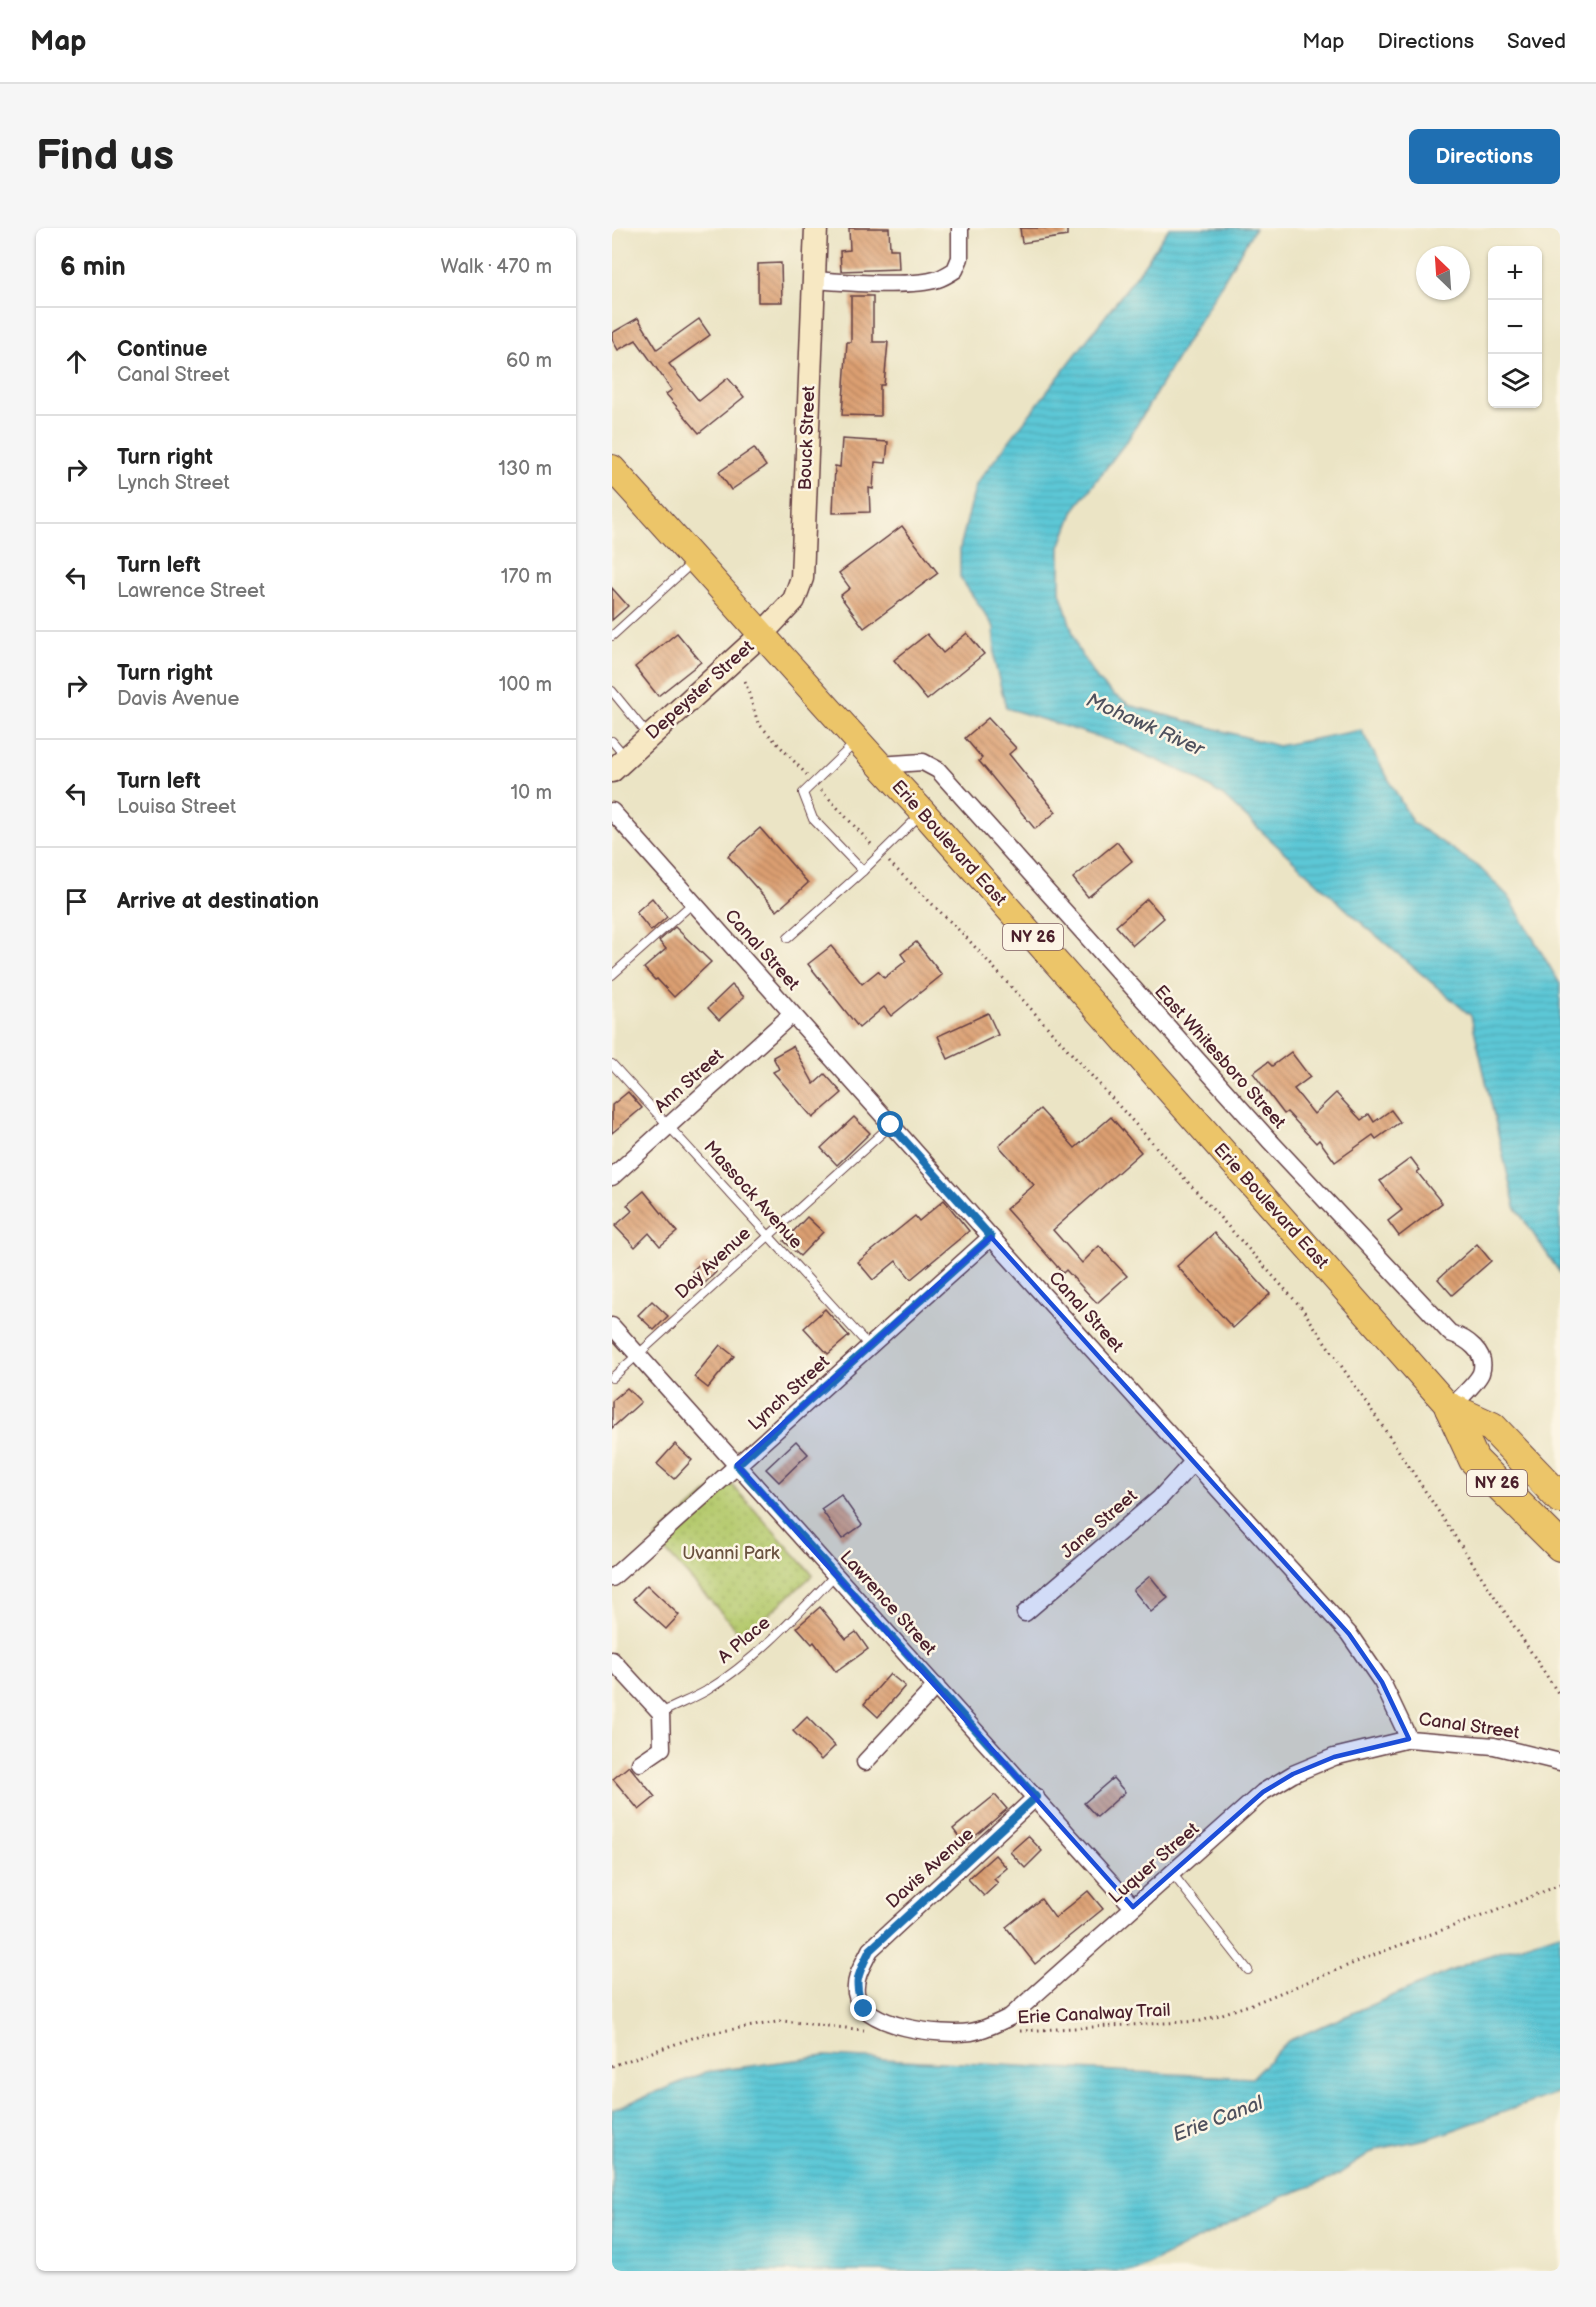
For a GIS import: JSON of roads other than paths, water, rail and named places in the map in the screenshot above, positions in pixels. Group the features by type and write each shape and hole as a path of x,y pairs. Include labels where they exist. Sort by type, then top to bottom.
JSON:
{"highway":[{"name":"Erie Boulevard East","path":"1450,1408 1492,1427 1560,1498"},
{"name":"Erie Boulevard East","path":"1450,1408 1474,1460 1560,1546"}],"main road":[{"name":"Erie Boulevard East","path":"612,468 856,741 923,812 1450,1408"}],"street":[{"name":"Bouck Street","path":"762,634 794,600 802,578 816,228"},
{"path":"814,280 906,282 938,279 955,270 960,258 960,228"},
{"name":"Depeyster Street","path":"617,756 650,737 762,634"},
{"name":"East Whitesboro Street","path":"879,765 923,762 938,770 1285,1157 1450,1333 1464,1338 1475,1347 1482,1363 1480,1374 1450,1408"},
{"name":"Canal Street","path":"612,811 991,1237 1349,1634 1382,1682 1409,1739 1494,1746 1560,1762"},
{"name":"Ann Street","path":"612,1177 792,1014"},
{"name":"Lynch Street","path":"612,1578 991,1237"},
{"name":"Lawrence Street","path":"612,1326 1133,1907"},
{"name":"Jane Street","path":"1025,1613 1160,1498 1194,1461"},
{"path":"612,1660 661,1713 662,1748 640,1763"},
{"path":"865,1762 936,1686"},
{"name":"Luquer Street","path":"857,1975 856,1993 864,2009 878,2019 938,2033 981,2030 1010,2017 1263,1792 1293,1774 1334,1756 1409,1739"},
{"name":"Davis Avenue","path":"857,1975 870,1950 1036,1797"}],"lane":[{"path":"612,636 695,560"},
{"path":"612,691 650,737"},
{"path":"856,741 803,793 813,819 862,871"},
{"path":"788,938 923,812"},
{"path":"612,975 693,903"},
{"name":"Massock Avenue","path":"612,1064 870,1347"},
{"name":"Day Avenue","path":"612,1378 891,1125"},
{"name":"A Place","path":"661,1713 705,1691 743,1665 791,1622 836,1574"},
{"path":"1172,1873 1248,1970"}],"water":[{"name":"Mohawk River","path":"1169,228 1255,228 1129,438 1074,510 1060,547 1060,592 1078,649 1097,679 1114,695 1132,706 1278,746 1361,730 1413,823 1479,867 1509,897 1560,984 1560,1273 1515,1207 1471,1016 1358,920 1222,795 1192,776 1124,745 1006,708 995,664 994,627 960,577 960,548 976,484 1140,271"},
{"name":"Erie Canal","path":"1560,1933 1560,2092 1431,2138 1377,2149 1333,2178 1282,2197 1136,2271 612,2271 612,2110 706,2072 825,2056 1252,2078 1288,2041 1478,1959"}],"park label":[{"name":"Uvanni Park","path":"731,1553"}]}
